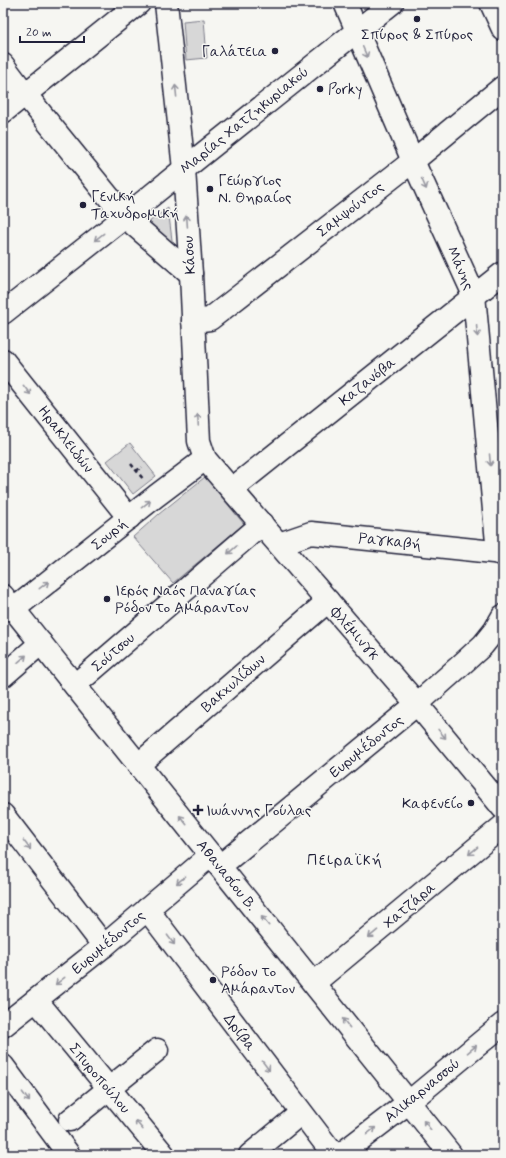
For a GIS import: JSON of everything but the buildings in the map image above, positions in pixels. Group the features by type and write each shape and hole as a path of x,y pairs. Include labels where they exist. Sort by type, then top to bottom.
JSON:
{"street":[{"path":"3,112 139,3"},
{"name":"Κάσου","path":"166,3 184,169 191,274 199,441 205,458"},
{"name":"Μάνης","path":"345,3 356,31 474,295 501,553"},
{"name":"Μαρίας Χατζηκυριακού","path":"3,313 392,3"},
{"path":"491,3 503,29"},
{"path":"3,65 125,217 191,274"},
{"name":"Σαμψούντος","path":"193,321 210,319 413,160 503,87"},
{"name":"Καζανόβα","path":"232,489 503,273"},
{"name":"Ηρακλειδών","path":"3,360 129,518"},
{"name":"Φλέμινγκ","path":"205,458 417,704 503,808"},
{"name":"Σουρή","path":"8,603 129,518 205,458"},
{"name":"Σούτσου","path":"75,685 262,524"},
{"name":"Ραγκαβή","path":"279,544 311,533 501,553"},
{"name":"Βακχυλίδων","path":"138,765 328,601"},
{"name":"Αθανασίου Β.","path":"8,603 451,1155"},
{"name":"Ευρυμέδοντος","path":"3,1026 104,946 147,909 215,860 417,704 483,645 495,630 503,616"},
{"path":"3,676 41,643"},
{"path":"3,814 104,946"},
{"name":"Χατζάρα","path":"314,983 503,826"},
{"name":"Δρίβα","path":"147,909 334,1155"},
{"name":"Σπυροπούλου","path":"36,1000 164,1155"},
{"name":"Αλικαρνασσού","path":"340,1155 409,1102 503,1024"},
{"path":"70,1120 157,1050"},
{"path":"3,1066 69,1155"},
{"path":"250,1155 301,1113"}],"path":[{"path":"136,470 142,467"}],"shaded area":[{"path":"204,19 207,58 186,60 183,21"},
{"path":"168,208 174,256 145,225"},
{"path":"130,443 156,476 133,494 107,461"},
{"path":"205,477 244,524 173,583 133,537"}],"place":[{"name":"Σπύρος & Σπύρος","path":"417,19"},
{"name":"Γαλάτεια","path":"275,51"},
{"name":"Porky","path":"320,89"},
{"name":"Γεώργιος Ν. Θηραίος","path":"210,189"},
{"name":"Γενική Ταχυδρομική","path":"83,205"},
{"name":"Ιερός Ναός Παναγίας Ρόδον το Αμάραντον","path":"107,599"},
{"name":"Καφενείο","path":"471,803"},
{"name":"Ιωάννης Γούλας","path":"198,810"},
{"name":"Ρόδον το Αμάραντον","path":"213,980"}],"district":[{"name":"Πειραϊκή","path":"345,859"}]}
